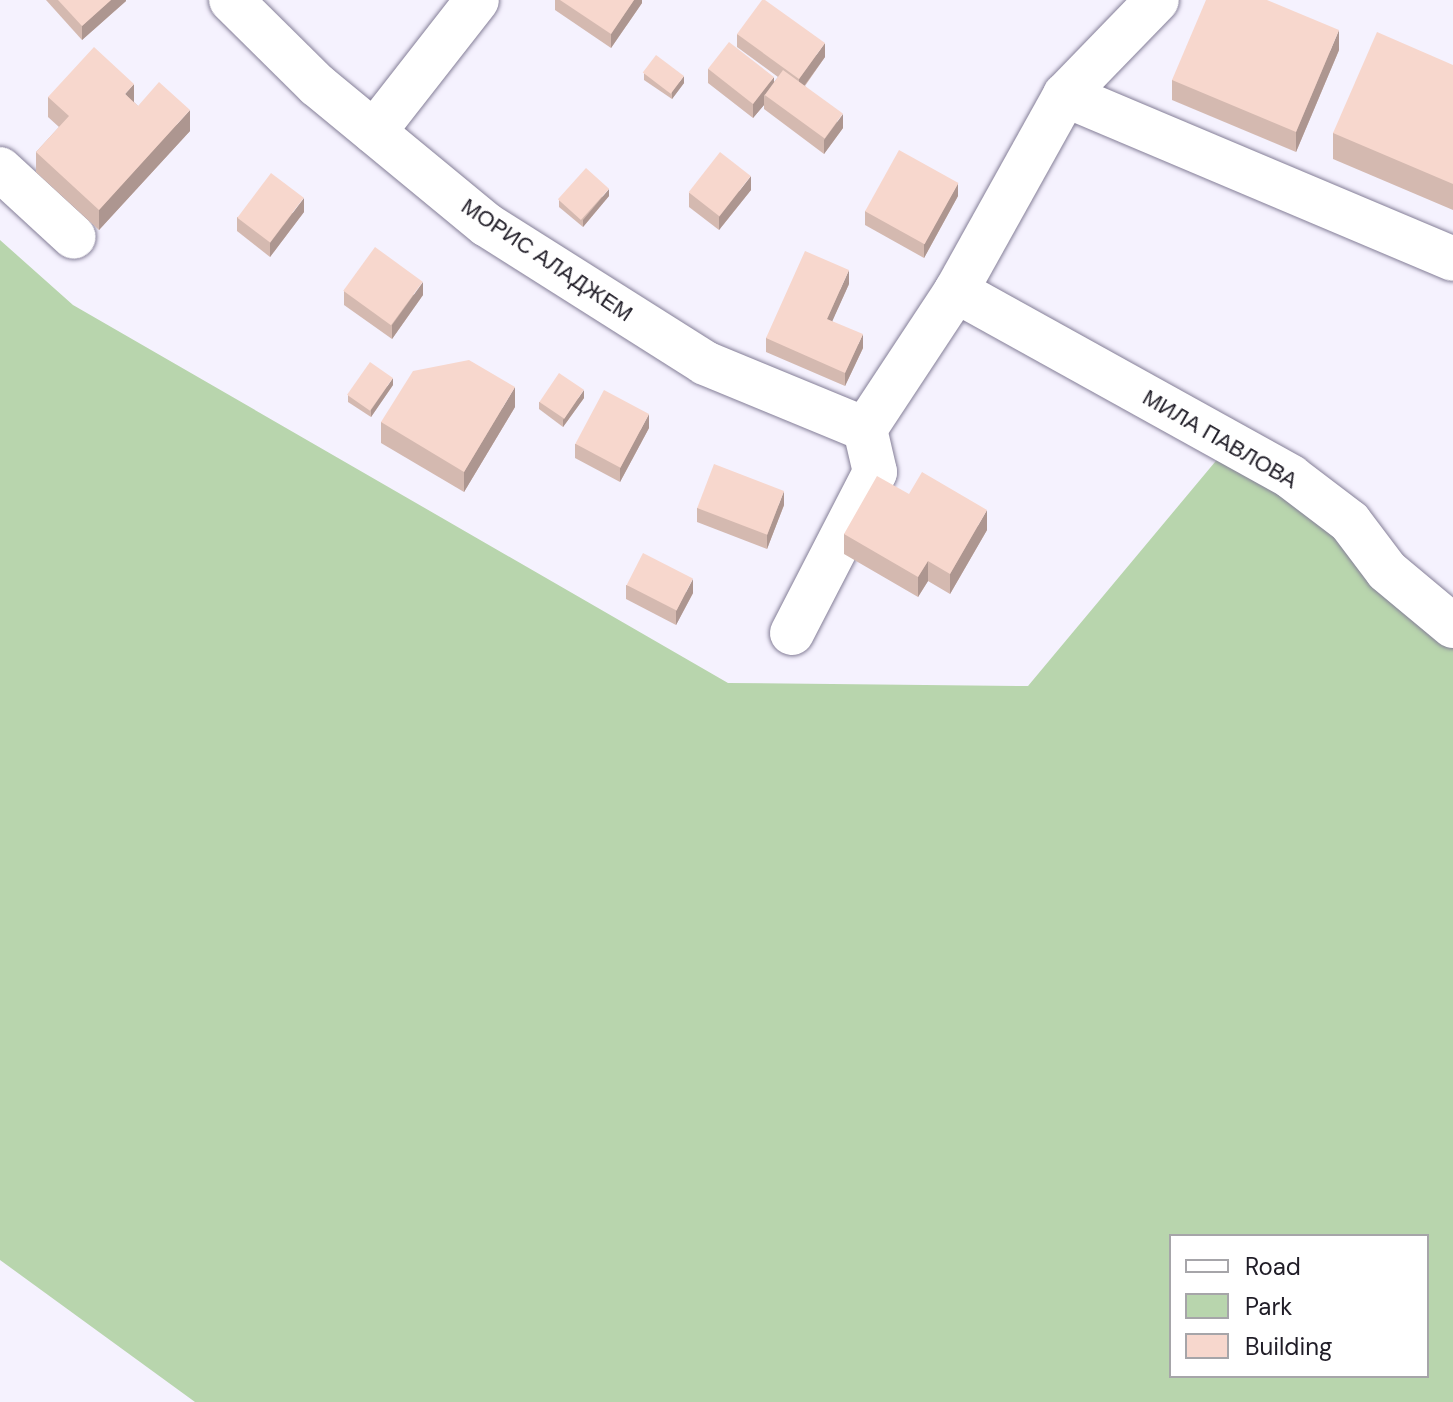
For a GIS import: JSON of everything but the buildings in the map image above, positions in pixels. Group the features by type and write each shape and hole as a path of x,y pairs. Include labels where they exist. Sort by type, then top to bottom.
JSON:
{"street":[{"name":"МОРИС АЛАДЖЕМ","path":"231,0 317,85 487,225 705,363 865,429"},
{"path":"374,132 477,0"},
{"path":"792,633 875,472 865,429 956,291 1065,95 1157,0"},
{"path":"1065,95 1453,259"},
{"path":"0,169 74,237"},
{"name":"МИЛА ПАВЛОВА","path":"956,291 1291,477 1350,522 1387,571 1453,626"}],"green space":[{"path":"0,240 73,305 728,683 1028,686 1230,444 1453,599 1453,1402 195,1402 0,1260"}]}
